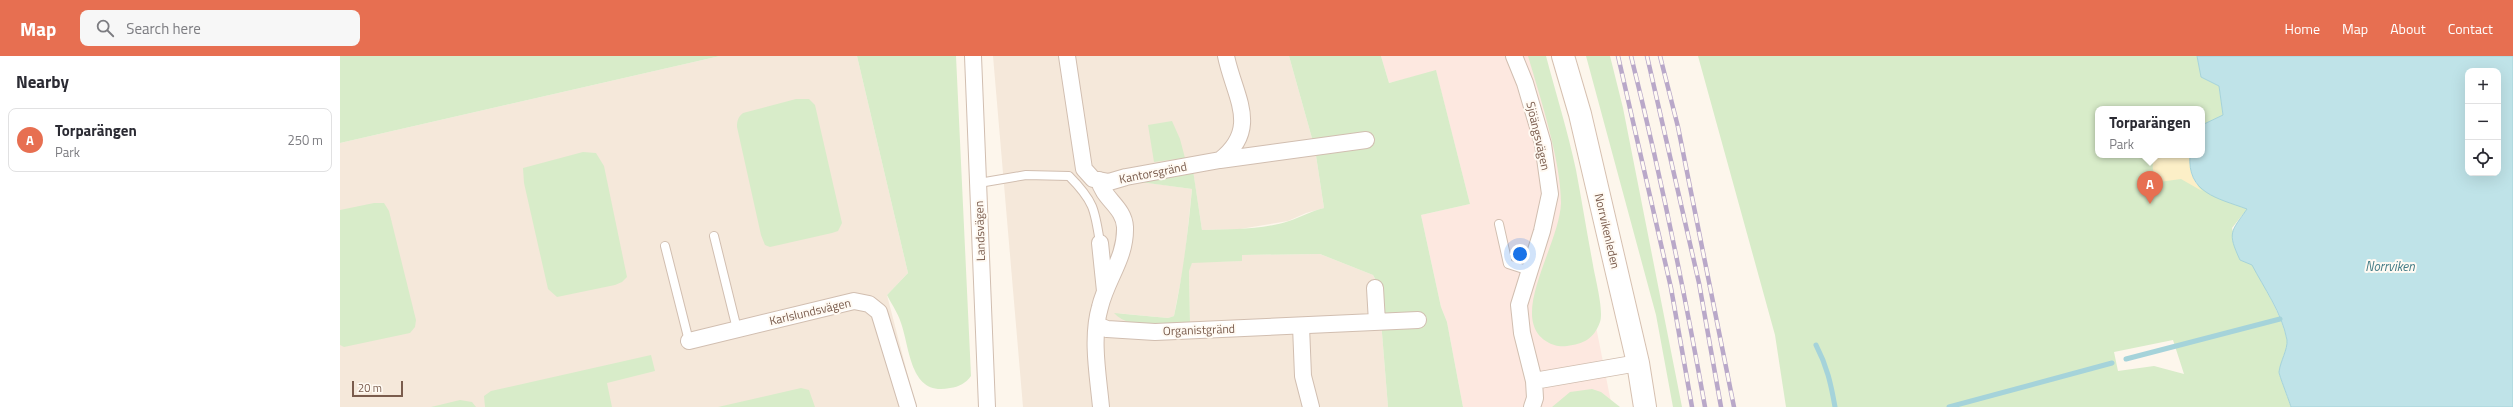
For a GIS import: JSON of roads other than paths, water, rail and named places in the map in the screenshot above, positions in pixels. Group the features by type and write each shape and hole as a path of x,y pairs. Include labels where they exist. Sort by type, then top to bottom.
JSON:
{"main road":[{"name":"Norrvikenleden","path":"1563,56 1580,114 1638,363 1645,407"}],"street":[{"name":"Landsvägen","path":"972,56 979,183 984,406"},
{"path":"1067,56 1084,169 1102,186 1123,213 1125,226 1124,251 1099,308 1097,325 1100,407"},
{"path":"1220,160 1232,151 1242,133 1243,109 1226,56"},
{"name":"Sjöängsvägen","path":"1514,56 1525,83 1543,144 1550,194 1542,231 1519,305 1522,333 1534,380 1535,398 1532,407"},
{"name":"Kantorsgränd","path":"1102,186 1109,182 1126,177 1220,160 1366,140"},
{"path":"1100,243 1105,293"},
{"path":"1375,288 1378,322"},
{"name":"Karlslundsvägen","path":"689,342 854,301 869,304 880,312 908,407"},
{"name":"Organistgränd","path":"1097,325 1107,330 1155,332 1418,320"},
{"path":"1301,326 1303,376 1311,407"},
{"path":"1534,380 1638,363"}],"lane":[{"path":"979,183 1026,175 1069,176 1086,193 1095,210 1100,243"},
{"path":"1090,201 1102,186"},
{"path":"1499,224 1508,264 1530,271"},
{"path":"714,236 737,329"},
{"path":"665,246 689,342"}],"water":[{"name":"Norrviken","path":"2197,56 2513,56 2513,407 2291,407 2279,372 2287,344 2285,330 2272,301 2252,265 2240,260 2233,243 2232,238 2234,228 2247,209 2206,192 2193,178 2190,168 2190,158 2205,158 2205,124 2223,115 2219,86 2201,77"}],"waterway":[{"path":"2126,359 2280,319"},
{"path":"1816,345 1828,375 1835,407"},
{"path":"1949,407 2112,363"}],"railway":[{"path":"1618,56 1671,288 1692,407"},
{"path":"1631,56 1671,231 1705,407"},
{"path":"1647,56 1699,283 1721,407"},
{"path":"1660,56 1678,127 1734,407"}],"place":[{"name":"Torparängen","path":"2150,204"}]}
